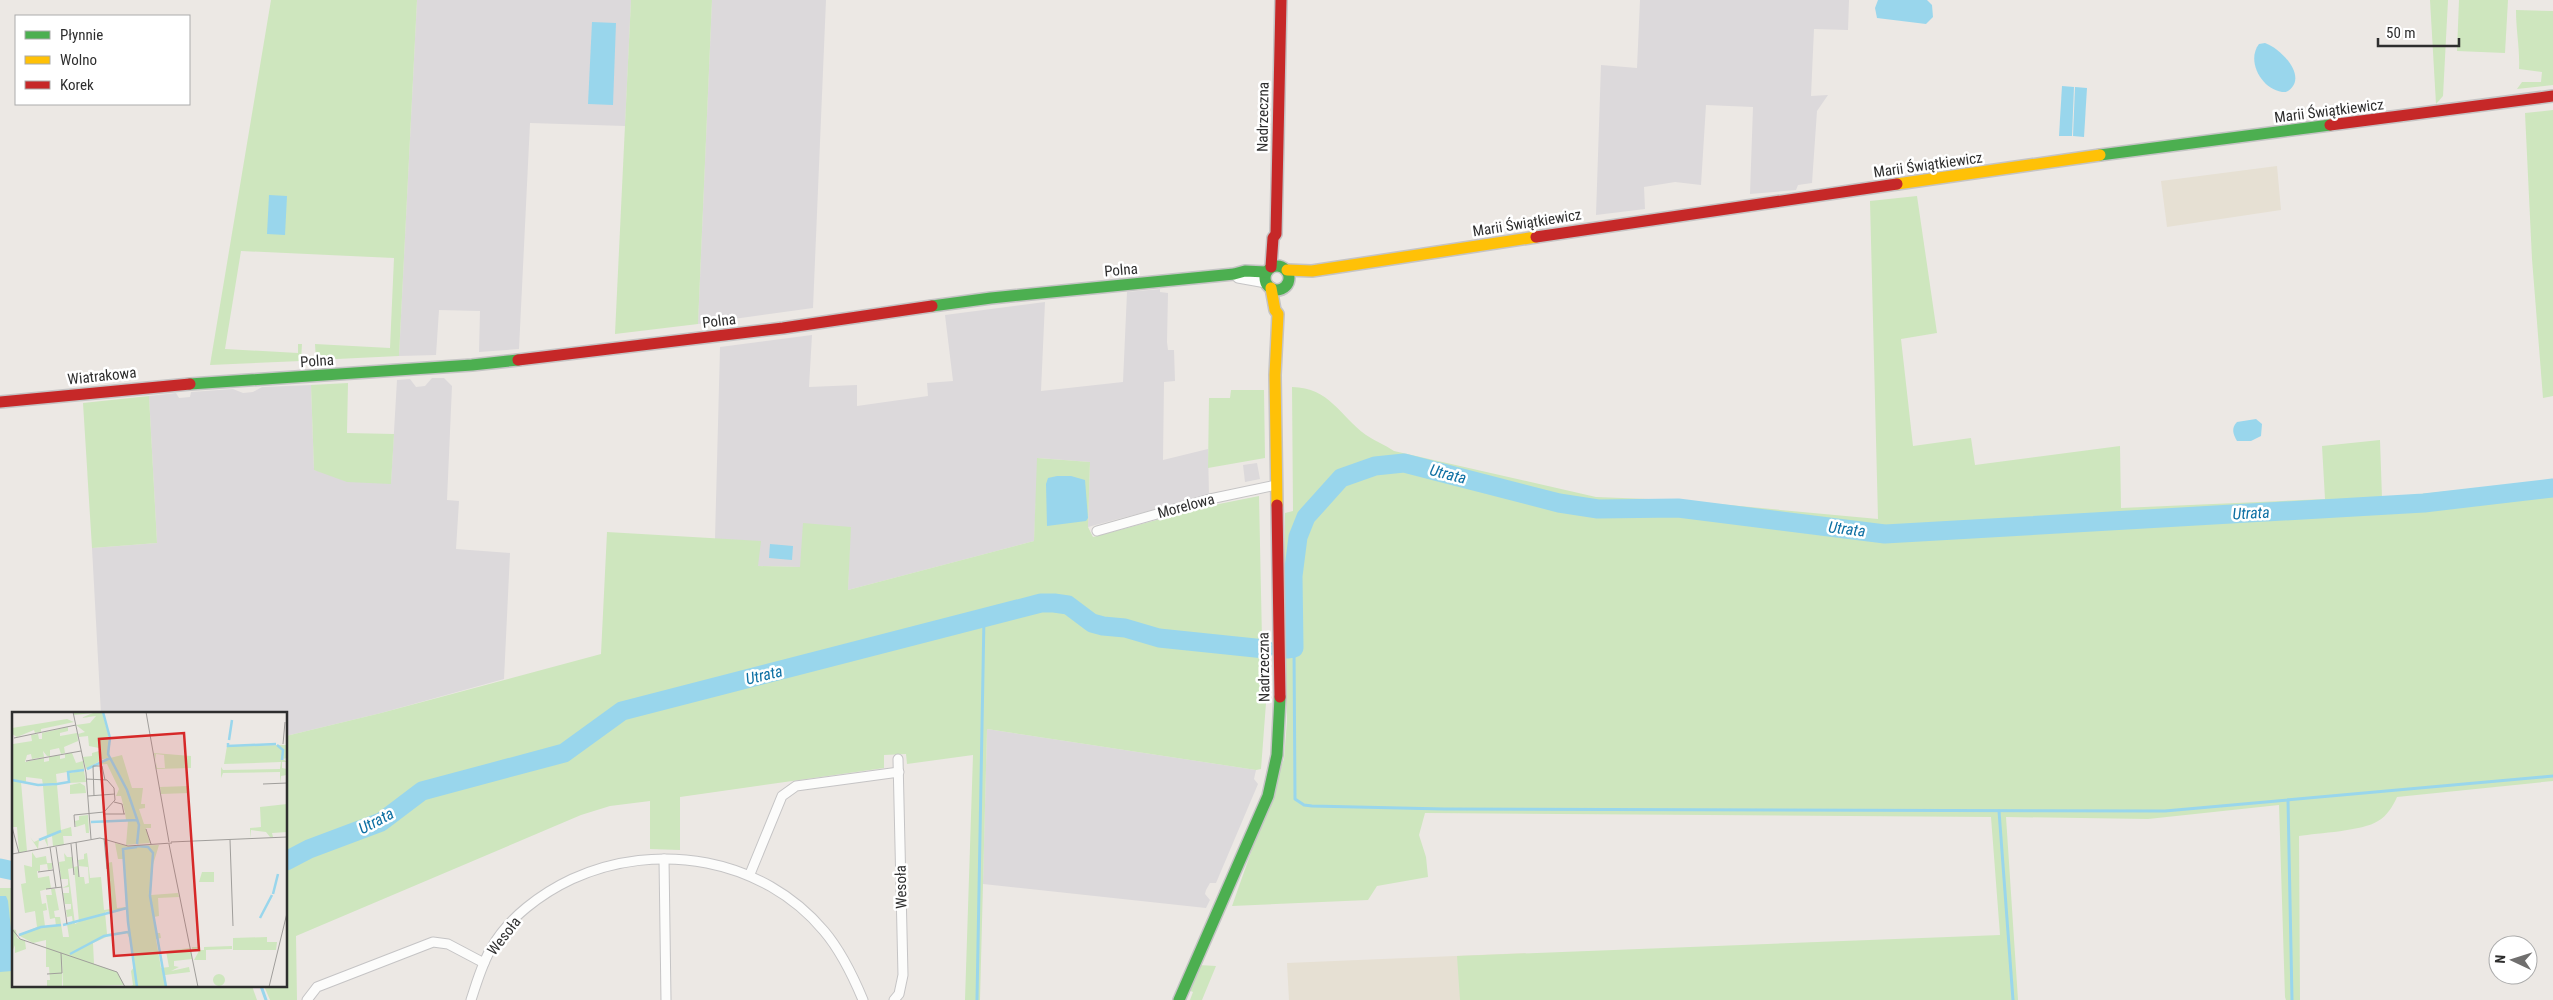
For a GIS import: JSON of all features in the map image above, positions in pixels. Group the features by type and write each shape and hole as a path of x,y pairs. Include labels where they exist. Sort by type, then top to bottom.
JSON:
{"street":[{"name":"Nadrzeczna","path":"1179,1000 1263,809 1274,769 1280,710 1275,375 1278,314 1275,310 1277,277 1273,238 1276,234 1281,0"},
{"name":"Marii Świątkiewicz","path":"1277,277 1302,277 1308,271 2105,154 2553,96"},
{"name":"Polna","path":"207,382 472,365 783,328 991,298 1234,274 1245,271 1277,277"},
{"name":"Wiatrakowa","path":"0,402 207,382"},
{"name":"Morelowa","path":"1097,531 1210,499 1276,486"},
{"name":"Wesoła","path":"894,1000 899,994 903,975 898,759"},
{"path":"750,874 778,804 787,790 796,786 899,772"},
{"name":"Wesoła","path":"471,1000 492,946 513,921 542,896 590,871 628,862 664,859 703,861 750,874 799,905 824,931 846,963 863,1000"},
{"path":"664,859 666,1000"},
{"name":"Wesoła","path":"307,1000 317,987 433,942 448,944 484,963"}],"shaded area":[{"path":"417,0 631,0 625,126 530,123 519,349 479,352 480,311 439,310 436,355 399,356"},
{"path":"712,0 826,0 813,308 698,324"},
{"path":"1640,0 1849,0 1848,30 1814,29 1811,96 1828,95 1817,111 1812,183 1798,185 1796,190 1750,194 1753,107 1706,105 1701,185 1675,182 1644,187 1645,209 1596,215 1601,65 1637,68"},
{"path":"2277,166 2281,210 2167,227 2161,181"},
{"path":"1160,289 1160,292 1168,293 1167,342 1168,350 1174,350 1175,381 1164,382 1163,460 1208,449 1209,495 1088,527 1090,462 1038,458 1034,541 848,590 850,527 800,567 758,566 715,539 720,347 812,335 809,387 857,385 857,406 928,396 927,383 953,381 945,315 1045,302 1041,391 1123,382 1127,292"},
{"path":"432,378 444,378 452,386 447,500 459,501 456,549 510,553 504,679 381,713 288,736 288,712 101,712 92,548 157,543 149,396 176,393 179,398 190,397 191,392 233,389 243,393 253,392 262,387 311,385 314,470 391,483 397,380 410,379 416,387 425,386"},
{"path":"1257,463 1260,479 1245,482 1243,465"},
{"path":"987,729 1256,770 1254,779 1258,784 1216,883 1210,883 1206,890 1205,894 1210,900 1206,908 983,884"},
{"path":"1526,953 1526,1000 1289,1000 1287,963"}],"green space":[{"path":"271,0 417,0 399,356 316,360 315,344 390,348 394,258 241,251 225,349 298,353 298,344 302,344 301,361 210,365"},
{"path":"631,0 712,0 698,324 615,334"},
{"path":"2430,0 2448,0 2443,96 2436,104"},
{"path":"2459,0 2508,0 2505,53 2457,51"},
{"path":"2516,10 2553,11 2553,85 2517,89 2522,82 2541,82 2542,72 2519,69"},
{"path":"2553,110 2553,396 2543,398 2532,259 2525,113"},
{"path":"1917,196 1937,333 1901,339 1913,446 1971,438 1975,465 2120,446 2121,508 2325,499 2322,446 2380,440 2382,498 2553,480 2553,781 2397,797 2387,814 2371,824 2351,829 2299,836 2300,1000 2286,1000 2285,997 2279,805 2148,819 2006,817 2018,1000 1460,1000 1457,956 2000,935 1991,817 1425,813 1419,835 1426,857 1428,877 1377,886 1368,900 1232,906 1284,759 1287,721 1284,618 1285,513 1293,511 1292,387 1316,392 1325,397 1366,435 1394,451 1596,497 1675,500 1878,519 1870,201"},
{"path":"348,383 347,433 394,434 391,484 347,482 314,470 311,385"},
{"path":"1231,390 1264,390 1265,458 1208,468 1209,398 1230,398"},
{"path":"149,396 157,543 92,548 83,403"},
{"path":"1037,458 1090,462 1088,527 1093,537 1209,506 1259,496 1262,640 1271,637 1261,769 1256,770 987,729 980,1000 965,1000 973,755 907,764 906,754 884,755 884,768 680,797 680,850 650,849 650,801 610,806 581,815 296,936 297,1000 270,1000 265,988 288,988 288,736 381,713 601,654 607,532 761,541 758,566 800,567 803,523 851,527 848,590 1034,541"},
{"path":"0,888 12,888 12,988 253,988 257,1000 0,1000"},
{"path":"1199,965 1216,966 1202,1000 1190,1000 1193,992 1188,990"}],"water":[{"path":"1878,0 1927,0 1932,5 1933,17 1926,24 1877,18 1875,8"},
{"path":"592,22 616,23 613,105 588,104"},
{"path":"2265,43 2279,51 2291,65 2294,72 2295,80 2293,86 2286,92 2278,91 2271,87 2259,75 2254,59 2255,51 2259,44"},
{"path":"2062,86 2074,87 2072,136 2059,136"},
{"path":"2075,87 2087,88 2084,137 2073,136"},
{"path":"269,195 287,196 285,235 267,234"},
{"path":"2256,419 2262,424 2261,436 2251,441 2237,441 2233,431 2237,422"},
{"path":"1071,476 1085,480 1088,518 1086,521 1047,526 1046,484 1048,478"},
{"path":"770,544 793,546 792,560 769,558"},
{"path":"0,896 6,896 12,938 12,971 0,972"}],"waterway":[{"name":"Utrata","path":"1287,649 1294,648 1293,576 1298,537 1306,517 1341,478 1375,466 1404,463 1559,503 1598,509 1678,508 1885,534 2424,503 2553,488"},
{"name":"Utrata","path":"288,860 309,849 381,822 422,791 564,753 622,711 1041,603 1068,605 1092,623 1125,628 1159,638 1265,649"},
{"path":"977,1000 984,617"},
{"path":"1294,648 1295,799 1304,805 1312,806 1444,809 2165,811 2553,776"},
{"path":"2288,800 2292,1000"},
{"path":"1999,811 2013,1000"},
{"name":"Utrata","path":"0,868 12,871"},
{"path":"262,988 266,1000"}],"traffic: fast":[{"path":"2100,155 2330,125"},
{"path":"1277,266 1282,267 1288,273 1289,278 1288,283 1282,289 1277,290 1272,289 1266,283 1265,278 1266,273 1272,267 1277,266"},
{"path":"932,306 991,298 1234,274 1245,271 1266,272"},
{"path":"190,384 472,365 518,360"},
{"path":"1179,1000 1268,796 1277,755 1280,697"}],"traffic: slow":[{"path":"1897,184 2100,155"},
{"path":"1287,270 1312,271 1536,237"},
{"path":"1271,288 1275,310 1278,314 1275,375 1277,505"}],"traffic: jam":[{"path":"1271,267 1273,238 1276,234 1281,0"},
{"path":"2330,125 2553,96"},
{"path":"1536,237 1897,184"},
{"path":"518,360 783,328 932,306"},
{"path":"0,402 190,384"},
{"path":"1277,505 1280,697"}]}
